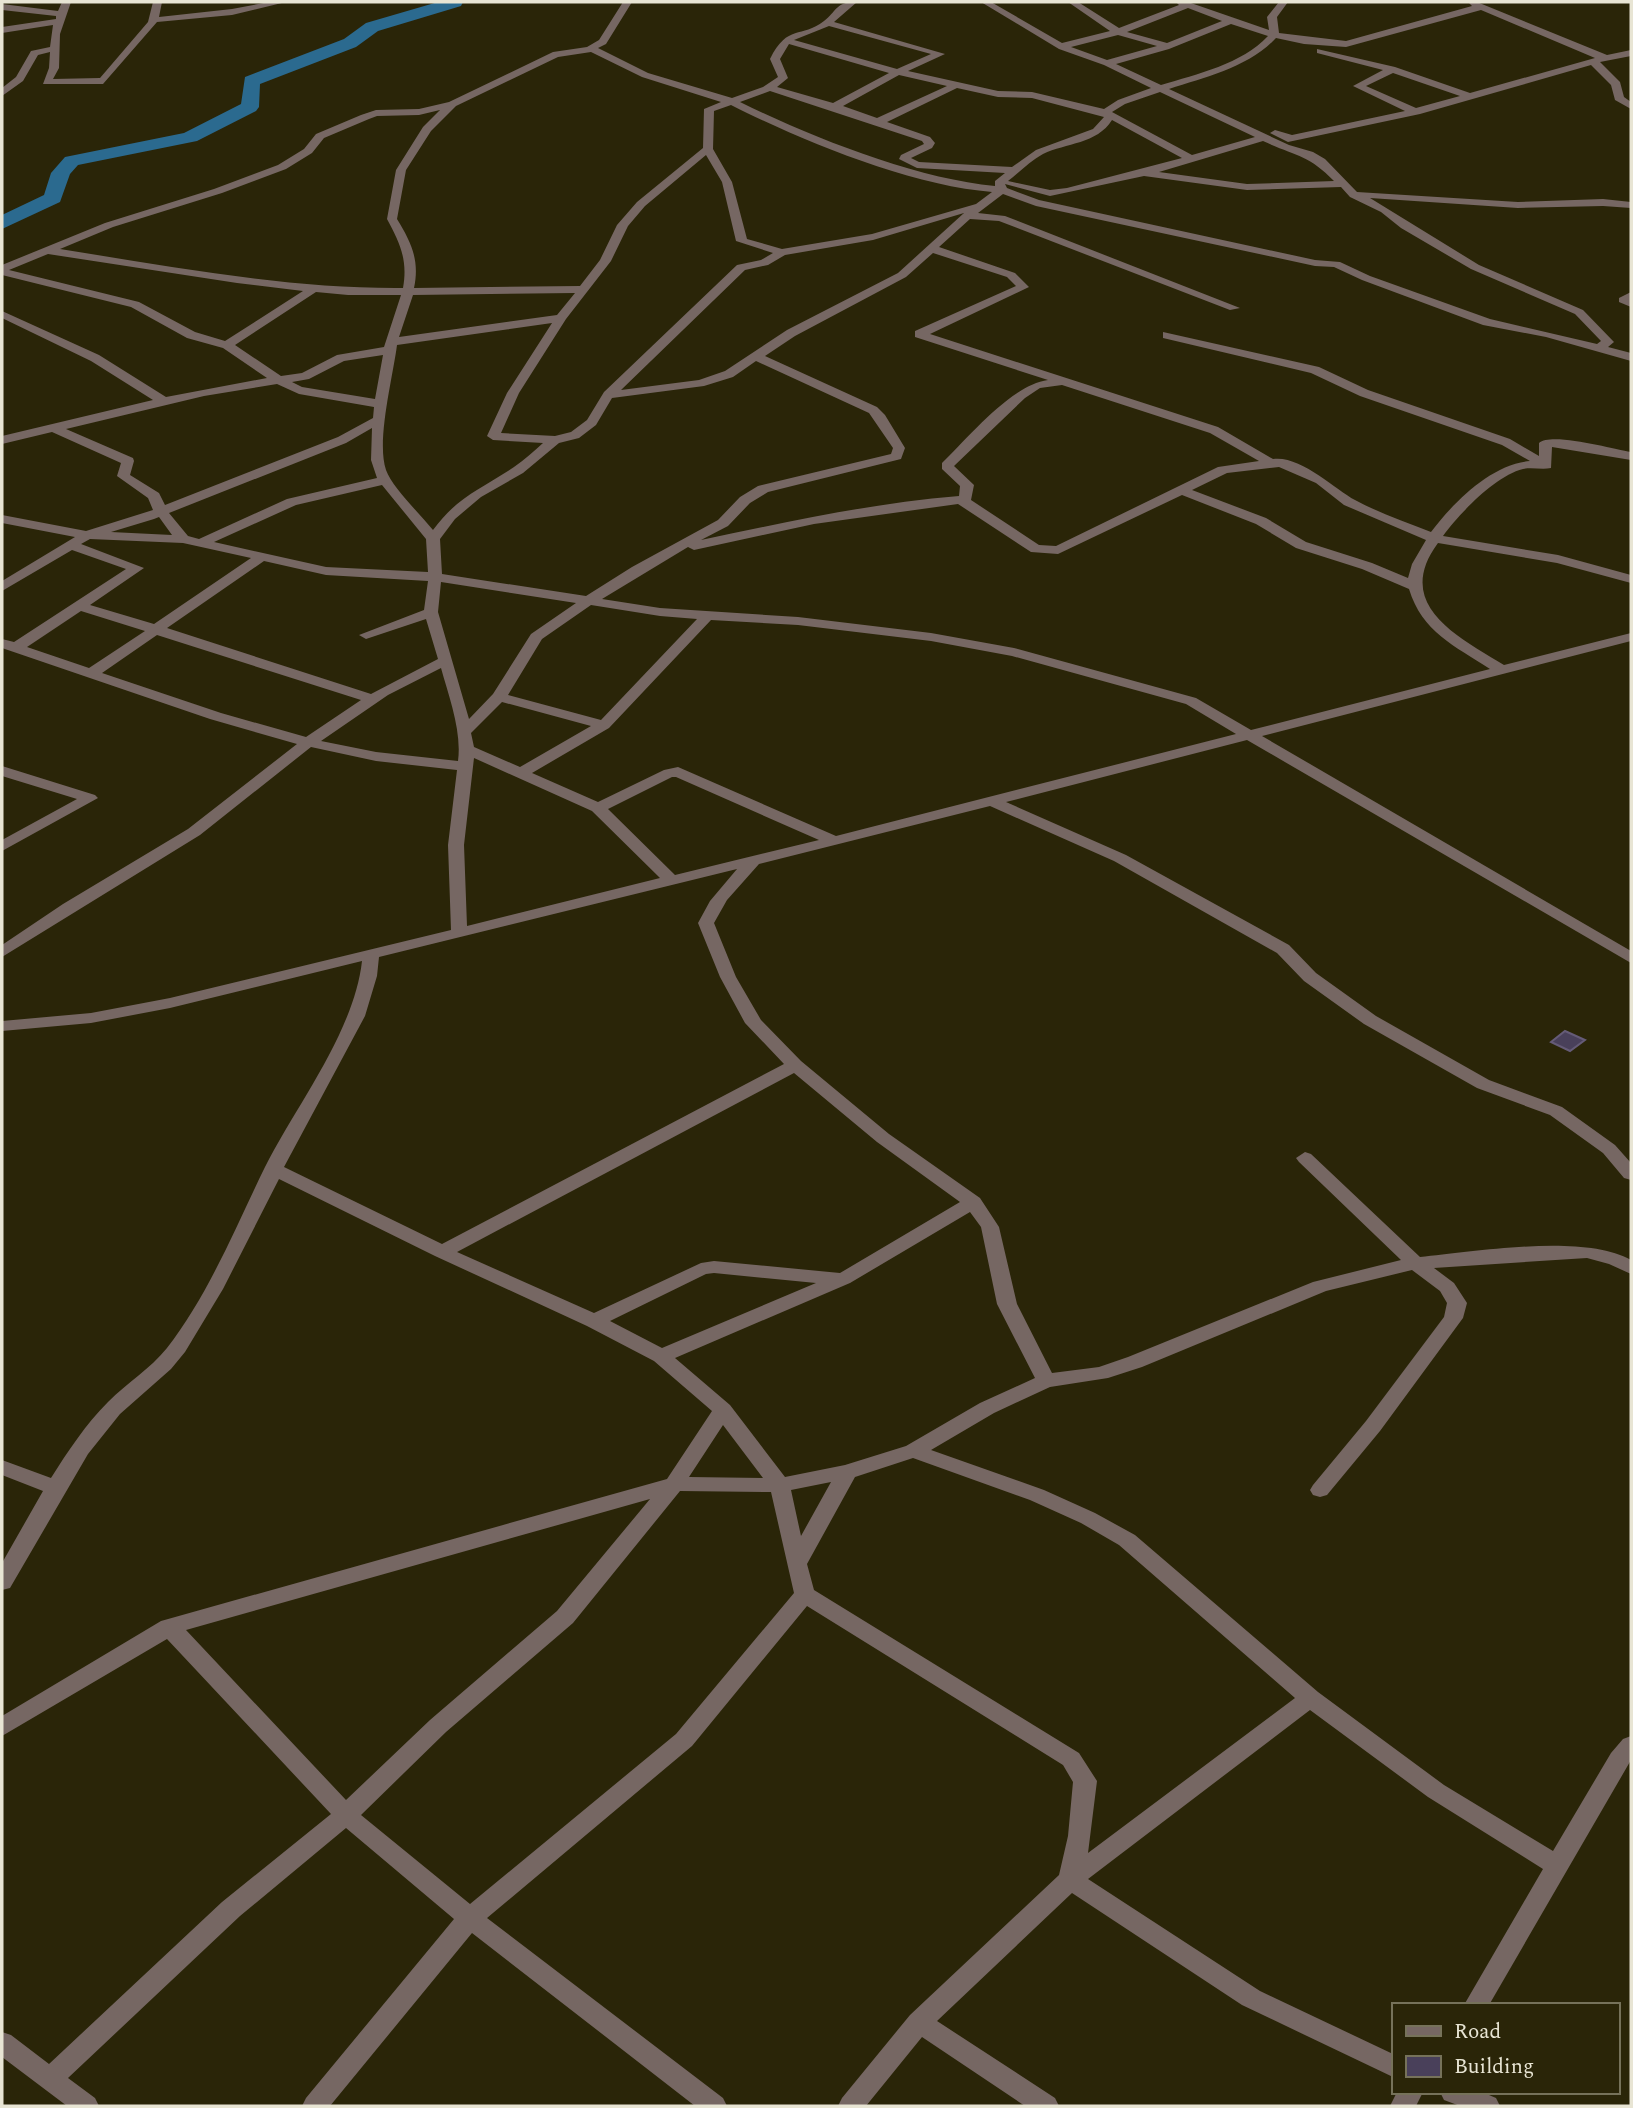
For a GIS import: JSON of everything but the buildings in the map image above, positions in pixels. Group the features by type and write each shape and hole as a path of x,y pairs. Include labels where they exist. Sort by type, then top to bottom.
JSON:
{"street":[{"path":"66,2 55,34 54,68 47,82 100,82 114,70 153,20 158,2"},
{"path":"153,20 232,12 281,2"},
{"path":"592,50 592,47 603,42 627,2"},
{"path":"782,252 743,241 727,182 708,149 709,109 770,89 783,78 775,59 780,47 828,23 835,13 852,2"},
{"path":"985,2 1062,47 1107,63 1285,147 1309,153 1327,166 1354,195 1385,210 1405,226 1475,267 1579,312 1608,342 1599,348"},
{"path":"1072,2 1118,32 1166,47"},
{"path":"1106,113 1115,105 1159,88 1195,79 1267,47 1274,35 1272,17 1283,2"},
{"path":"1469,2 1605,58"},
{"path":"1062,47 1118,32 1184,3 1274,35 1312,43 1346,44 1481,7"},
{"path":"2,7 60,17"},
{"path":"2,30 60,17"},
{"path":"1107,63 1166,47 1231,21"},
{"path":"828,23 939,53 894,71 851,94 835,107"},
{"path":"1294,38 1292,42 1296,44 1392,69 1468,96"},
{"path":"789,41 894,71 998,93 1032,95 1106,113 1189,158"},
{"path":"2,93 20,79 34,53 56,48"},
{"path":"2,270 110,225 218,191 282,167 308,151 320,136 365,117 376,113 419,112 452,104 556,54 592,50 645,75 730,102 778,125 888,165 967,187 1001,186 1055,193 1143,173 1264,137"},
{"path":"1239,124 1287,136 1287,139 1416,112 1593,61 1631,53"},
{"path":"1593,61 1616,84 1619,98 1631,106"},
{"path":"1392,69 1358,86 1416,112"},
{"path":"878,122 958,84"},
{"path":"770,89 835,107 926,139 930,143 904,159 917,165 1016,171"},
{"path":"452,104 427,130 401,170 391,219 407,245 412,270 390,346 387,380 378,420 377,460 380,473 433,540 435,577 431,612 446,660 467,749 456,845 459,932"},
{"path":"608,395 717,379 829,312 889,284 933,249 1016,171 1044,150 1097,131 1107,122 1106,113"},
{"path":"708,149 641,204 623,225 605,261 561,318 513,393 493,436 555,440 575,435 592,422 608,395 741,267 764,263 782,252 873,237 983,204 1036,203 1315,263 1336,264 1366,278 1488,322 1631,357"},
{"path":"1143,173 1247,187 1343,184"},
{"path":"1001,186 1036,203"},
{"path":"1354,195 1419,196 1517,205 1590,202 1631,205"},
{"path":"967,216 1001,218 1234,307"},
{"path":"933,249 1011,275 1023,287 919,334 1214,430 1231,438 1240,447 1259,454 1273,465"},
{"path":"50,251 348,292 583,289"},
{"path":"2,270 127,301 191,335 227,345 278,380 299,390 380,404"},
{"path":"227,345 313,289"},
{"path":"1631,295 1623,300 1631,304"},
{"path":"2,314 95,358 163,401"},
{"path":"2,440 163,401 305,376 341,358 390,346 561,318"},
{"path":"1167,334 1315,370 1364,393 1506,442 1546,465"},
{"path":"464,732 499,697 536,637 637,570 723,523 745,500 763,489 896,456 899,448 879,415 873,410 755,356"},
{"path":"676,550 814,520 929,502 961,500 967,496 967,485 947,466 1021,394 1045,382 1065,382"},
{"path":"2,587 87,535 149,516 342,440 378,420"},
{"path":"52,428 128,461 123,476 154,496 160,510 183,540"},
{"path":"433,540 450,516 476,494 518,470 555,440"},
{"path":"1546,465 1545,443 1573,445 1631,456"},
{"path":"961,500 1031,547 1051,551 1229,468 1273,465 1279,462 1321,480 1349,502 1433,538 1558,559 1631,579"},
{"path":"1415,586 1420,556 1454,513 1518,466 1546,465"},
{"path":"200,543 292,502 385,480"},
{"path":"1180,490 1261,521 1301,545 1367,566 1415,586 1440,631 1502,670"},
{"path":"2,519 87,535 183,540 326,571 435,577 589,602 706,617 798,621 931,637 1014,652 1180,697 1252,734 1441,849 1631,958"},
{"path":"8,645 78,606 136,568 70,545"},
{"path":"92,673 263,556"},
{"path":"78,606 160,629 308,680 373,699"},
{"path":"366,635 431,612"},
{"path":"522,772 604,725 706,617"},
{"path":"2,1026 121,1014 371,955 990,801 1631,637"},
{"path":"8,645 232,722 378,757 467,766"},
{"path":"2,952 69,907 194,832 309,742 373,699 446,660"},
{"path":"499,697 604,725"},
{"path":"467,749 598,808 670,879"},
{"path":"2,771 90,798 2,846"},
{"path":"598,808 669,773 678,772 831,839"},
{"path":"990,801 1121,858 1283,949 1304,972 1360,1013 1483,1084 1556,1111 1609,1149 1631,1174"},
{"path":"755,858 712,907 706,923 728,977 754,1023 795,1065 883,1138 973,1202 990,1227 1007,1304 1046,1381"},
{"path":"2,1583 55,1488 113,1409 162,1367 177,1348 233,1253 273,1169 358,1010 370,979 371,955"},
{"path":"442,1252 795,1065"},
{"path":"1305,1158 1415,1263 1447,1287 1457,1303 1453,1318 1373,1426 1320,1490"},
{"path":"273,1169 442,1252 594,1321 661,1356 723,1410 780,1485 805,1594 1071,1759 1085,1781 1080,1836 1070,1880"},
{"path":"661,1356 843,1279 973,1202"},
{"path":"2,1727 169,1627 548,1522 674,1484 780,1485 847,1472 913,1451 987,1408 1046,1381 1101,1373 1135,1362 1320,1286 1415,1263 1587,1252 1615,1259 1631,1268"},
{"path":"594,1321 701,1269 714,1267 843,1279"},
{"path":"50,2079 231,1909 346,1815 438,1726 565,1617 674,1484 723,1410"},
{"path":"913,1451 1037,1495 1088,1518 1127,1540 1310,1698 1436,1791 1558,1866"},
{"path":"2,1467 55,1488"},
{"path":"796,1563 847,1472"},
{"path":"315,2106 469,1919 684,1740 805,1594"},
{"path":"169,1627 346,1815 469,1919 715,2106"},
{"path":"851,2106 919,2022 1070,1880 1310,1698"},
{"path":"1477,2003 1619,1759 1631,1745"},
{"path":"1070,1880 1251,1998 1392,2066"},
{"path":"919,2022 1046,2106"},
{"path":"2,2043 86,2106"},
{"path":"1458,2094 1487,2106"}],"waterway":[{"path":"2,223 53,198 61,173 72,161 190,137 250,107 251,81 350,43 372,27 455,2"}]}
